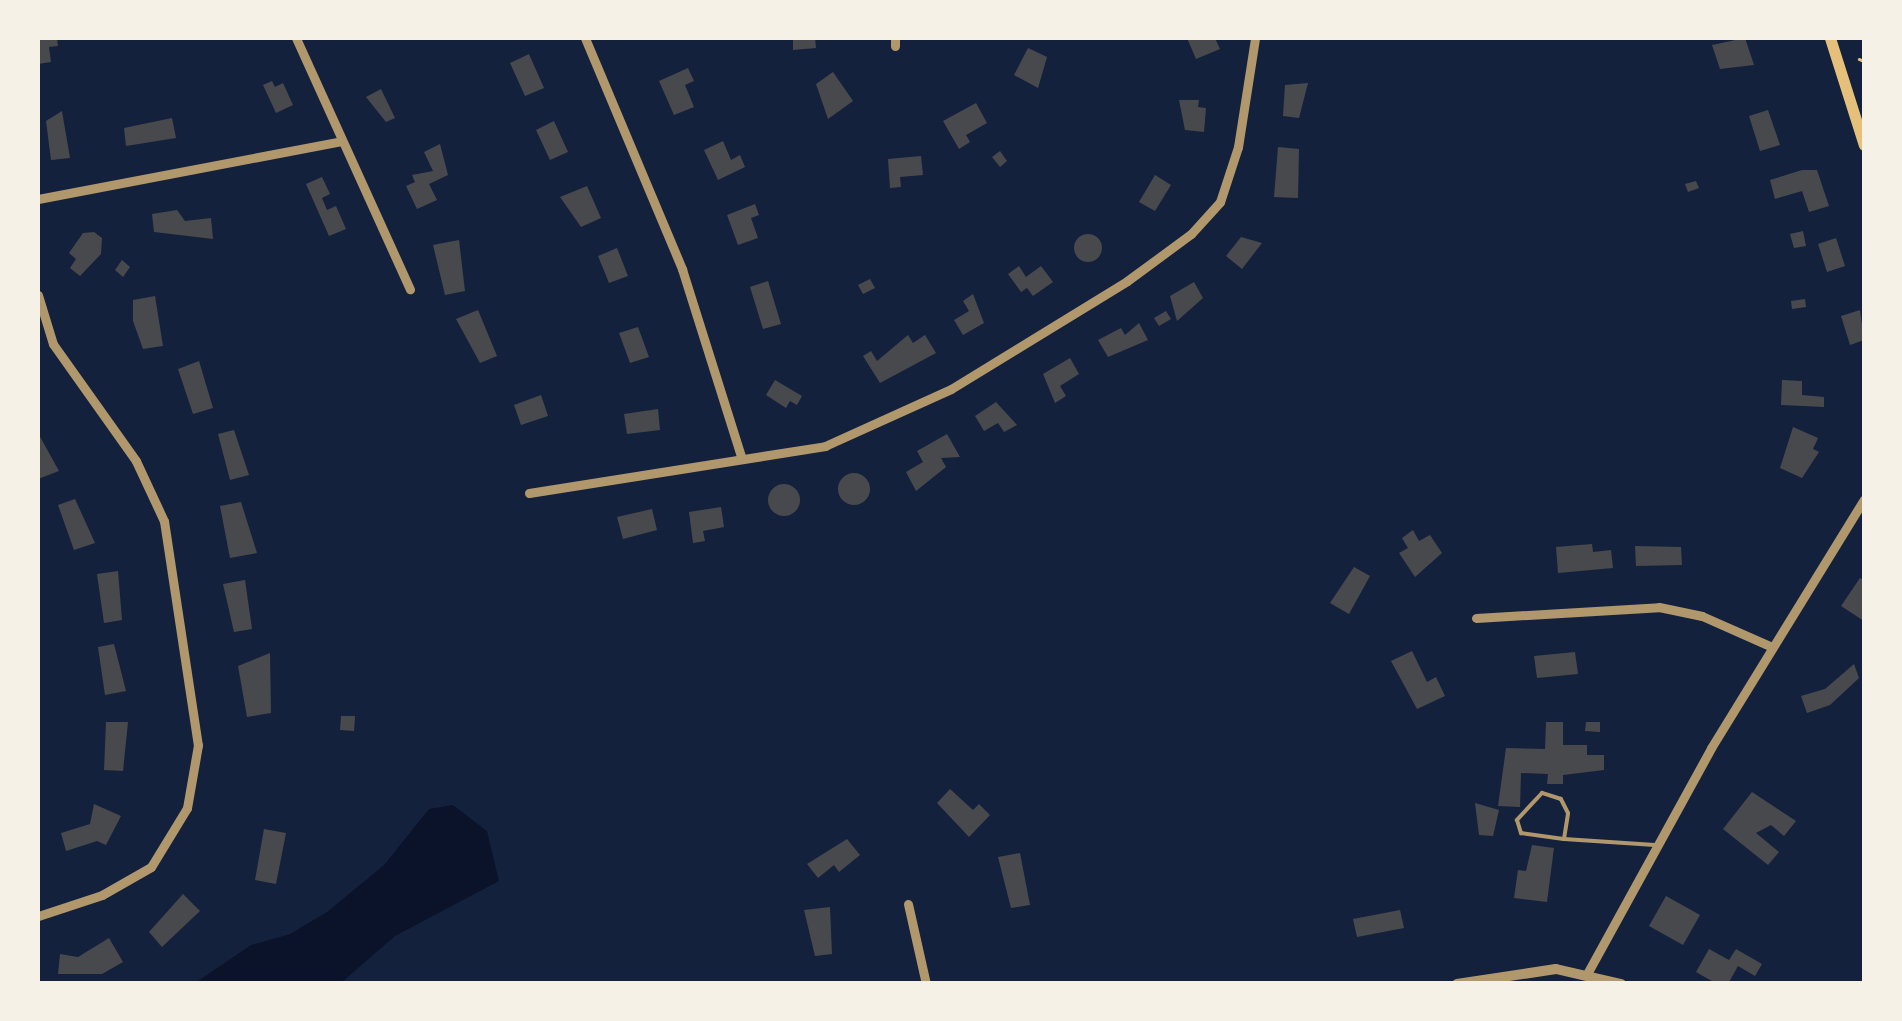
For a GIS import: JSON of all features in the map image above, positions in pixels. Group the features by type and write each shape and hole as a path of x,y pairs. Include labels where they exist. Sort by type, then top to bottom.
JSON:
{"main road":[{"path":"1830,38 1864,144"}],"street":[{"path":"296,38 410,289"},
{"path":"585,38 682,269 742,459"},
{"path":"529,493 825,446 908,412 1127,281 1191,234 1228,185 1255,38"},
{"path":"38,199 340,141"},
{"path":"38,295 52,344 136,461 164,521 198,745 187,808 151,867 102,895 38,916"},
{"path":"1588,972 1655,845 1864,499"},
{"path":"1476,618 1659,607 1702,616 1772,647"},
{"path":"908,904 926,984"},
{"path":"1457,984 1540,970 1588,972 1621,984"}],"lane":[{"path":"1564,839 1568,813 1561,798 1542,793 1517,820 1521,832 1564,839 1655,845"}],"path":[{"path":"1859,59 1864,61"}],"water":[{"path":"453,805 487,831 499,881 395,936 341,983 195,983 251,945 290,934 327,912 384,865 429,809"}],"building":[{"path":"38,38 57,38 58,46 49,47 51,62 38,64"},
{"path":"793,38 815,38 816,48 793,50"},
{"path":"1187,38 1215,38 1220,49 1196,59"},
{"path":"1745,38 1754,65 1720,69 1712,45"},
{"path":"1028,48 1047,57 1038,88 1014,75"},
{"path":"529,54 544,88 525,96 510,63"},
{"path":"688,68 694,81 685,85 694,107 674,115 659,81"},
{"path":"833,72 853,101 828,119 816,84"},
{"path":"272,81 275,87 283,83 293,105 276,113 263,85"},
{"path":"1308,83 1299,118 1283,116 1285,85"},
{"path":"381,89 395,118 386,122 366,97"},
{"path":"1179,100 1199,100 1198,107 1206,108 1204,132 1185,130"},
{"path":"976,103 987,123 966,135 970,142 959,149 943,121"},
{"path":"1768,110 1780,145 1760,151 1749,116"},
{"path":"62,111 70,158 51,160 46,121"},
{"path":"172,118 176,138 126,146 124,128"},
{"path":"554,121 568,152 550,160 536,130"},
{"path":"723,141 731,160 740,155 745,167 718,180 704,150"},
{"path":"440,144 448,175 429,184 437,200 417,209 406,186 415,182 412,175 433,171 424,152"},
{"path":"1278,147 1299,149 1298,198 1274,197"},
{"path":"1000,151 1007,161 1000,167 992,157"},
{"path":"921,156 923,175 900,177 901,187 890,188 888,159"},
{"path":"1802,170 1817,170 1829,206 1809,212 1802,191 1775,199 1770,180"},
{"path":"1155,175 1171,185 1155,211 1139,202"},
{"path":"322,177 330,194 322,198 327,210 336,206 346,229 329,236 306,184"},
{"path":"1696,181 1699,188 1688,192 1685,184"},
{"path":"587,186 601,218 581,227 560,197"},
{"path":"755,204 759,215 751,218 758,238 738,245 727,215"},
{"path":"177,210 185,221 211,218 213,239 154,232 152,214"},
{"path":"1803,231 1806,246 1794,248 1790,234"},
{"path":"94,232 102,238 101,254 80,276 70,268 76,259 69,253 83,233"},
{"path":"1088,234 1098,238 1102,248 1098,258 1088,262 1078,258 1074,248 1078,238"},
{"path":"1241,237 1262,243 1242,269 1226,256"},
{"path":"1836,238 1845,266 1827,272 1818,244"},
{"path":"459,240 465,291 445,295 433,245"},
{"path":"617,248 628,276 609,283 598,256"},
{"path":"122,260 130,267 123,277 115,270"},
{"path":"1019,266 1026,277 1041,266 1053,282 1033,296 1027,288 1021,292 1008,274"},
{"path":"870,279 875,288 863,294 858,285"},
{"path":"768,281 781,324 763,329 750,287"},
{"path":"1194,282 1203,298 1177,321 1170,296"},
{"path":"973,294 984,323 963,335 954,320 969,311 963,301"},
{"path":"155,296 163,346 143,349 133,321 133,300"},
{"path":"1805,299 1806,307 1792,309 1791,301"},
{"path":"478,310 497,356 480,363 456,319"},
{"path":"1860,310 1864,340 1850,345 1841,316"},
{"path":"1166,311 1171,319 1159,326 1154,318"},
{"path":"1139,323 1148,340 1108,357 1098,340 1121,328 1125,335"},
{"path":"638,327 649,357 630,363 619,333"},
{"path":"908,335 913,343 925,335 936,353 880,383 863,356 871,351 877,361"},
{"path":"1070,358 1079,374 1060,386 1066,396 1055,403 1043,374"},
{"path":"199,361 213,408 193,414 178,369"},
{"path":"775,380 802,396 797,405 790,401 786,408 766,395"},
{"path":"1782,380 1802,381 1802,395 1824,397 1824,407 1781,405"},
{"path":"541,395 548,416 521,425 514,405"},
{"path":"996,402 1017,425 1004,432 998,423 984,431 975,416"},
{"path":"658,409 660,430 627,434 624,414"},
{"path":"1793,427 1818,438 1813,449 1819,452 1802,478 1780,468"},
{"path":"234,430 249,475 230,480 218,434"},
{"path":"38,433 59,471 38,479"},
{"path":"947,434 960,457 941,458 946,467 916,491 906,472 923,462 917,451"},
{"path":"854,473 865,478 870,489 865,500 854,505 843,500 838,489 843,478"},
{"path":"784,484 795,489 800,500 795,511 784,516 773,511 768,500 773,489"},
{"path":"75,499 95,543 74,550 58,505"},
{"path":"241,502 257,553 230,558 220,506"},
{"path":"721,507 724,527 703,531 705,541 693,543 689,512"},
{"path":"652,509 657,530 623,539 617,517"},
{"path":"1413,530 1419,541 1430,535 1442,553 1415,577 1399,553 1408,548 1402,538"},
{"path":"1592,544 1593,552 1611,550 1613,568 1558,573 1556,547"},
{"path":"1635,546 1681,547 1682,565 1636,566"},
{"path":"1354,567 1370,576 1349,614 1330,603"},
{"path":"118,571 122,620 104,623 97,574"},
{"path":"1860,578 1864,580 1864,621 1841,606"},
{"path":"245,580 252,629 234,632 223,584"},
{"path":"114,644 126,691 105,695 98,647"},
{"path":"1412,651 1427,682 1436,677 1445,696 1417,709 1391,661"},
{"path":"1575,652 1578,674 1537,678 1534,656"},
{"path":"270,653 271,713 247,717 238,666"},
{"path":"1854,664 1859,678 1830,705 1807,713 1801,696 1825,689"},
{"path":"341,716 355,716 354,731 340,730"},
{"path":"106,722 128,722 123,771 104,770"},
{"path":"1546,722 1563,722 1563,745 1587,745 1587,755 1604,755 1604,770 1563,775 1563,784 1547,784 1548,774 1521,773 1520,807 1498,806 1506,748 1545,749"},
{"path":"1586,722 1600,722 1600,732 1585,731"},
{"path":"950,789 973,810 979,804 990,815 969,837 937,803"},
{"path":"1752,792 1796,821 1784,836 1771,825 1756,833 1779,852 1768,865 1723,829"},
{"path":"1475,803 1499,810 1493,836 1479,835"},
{"path":"94,804 121,816 106,845 97,841 66,851 61,833 90,824"},
{"path":"264,829 286,833 276,884 255,880"},
{"path":"847,839 860,855 839,872 834,865 818,878 807,864"},
{"path":"1532,845 1554,848 1547,902 1514,898 1518,870 1526,871"},
{"path":"1020,853 1030,905 1011,908 998,857"},
{"path":"183,894 200,911 162,947 149,932"},
{"path":"1666,896 1700,915 1683,945 1649,926"},
{"path":"830,907 832,954 815,956 804,910"},
{"path":"1400,910 1404,928 1357,937 1353,919"},
{"path":"109,938 123,962 102,974 58,974 60,954 78,957"},
{"path":"1709,949 1729,960 1736,949 1762,964 1755,976 1738,966 1728,984 1717,984 1696,972"}]}
